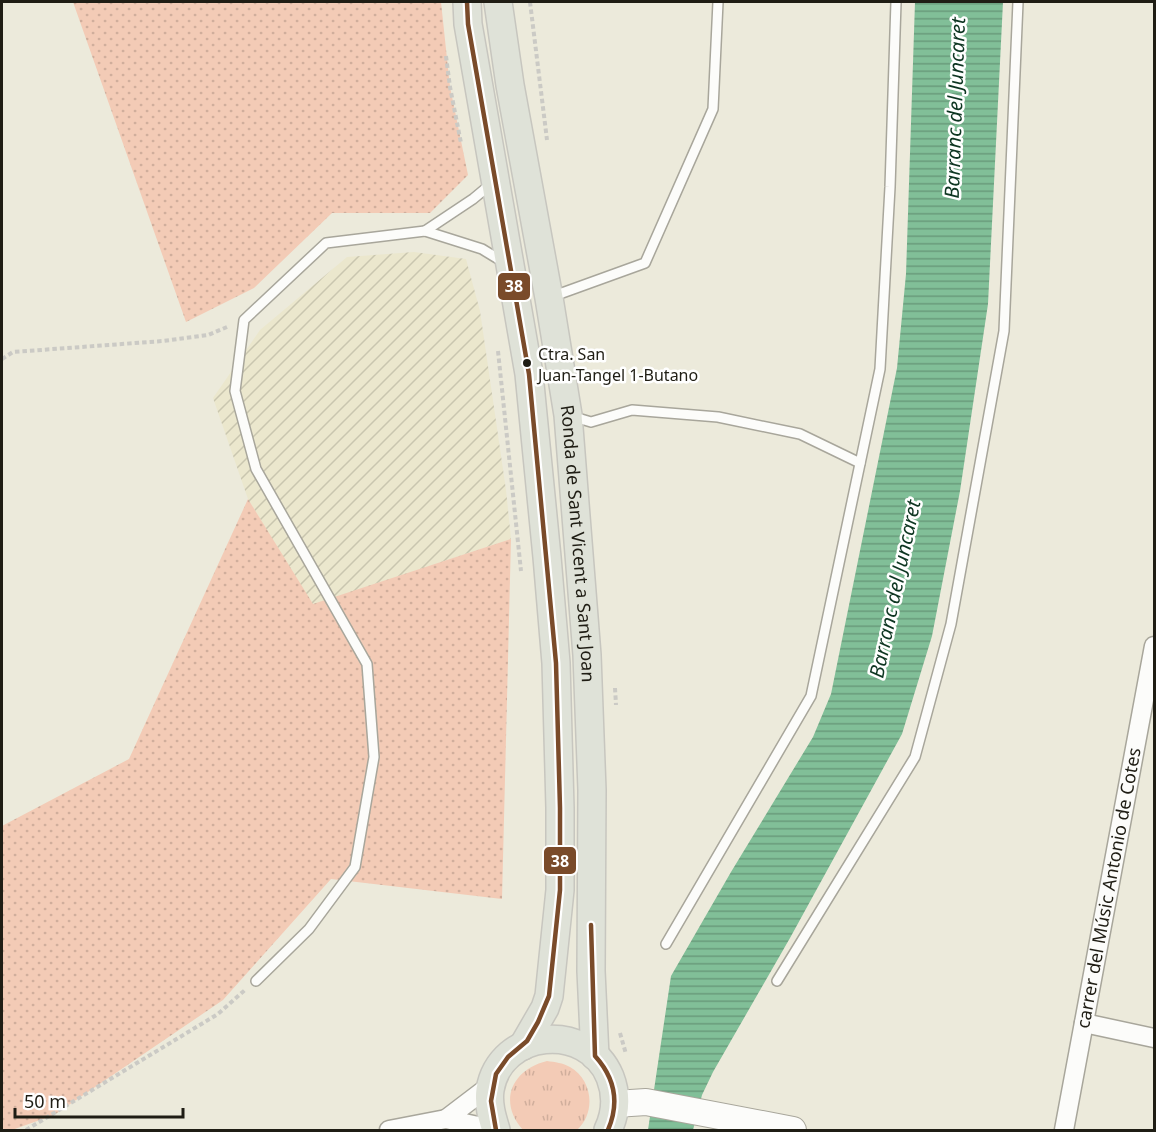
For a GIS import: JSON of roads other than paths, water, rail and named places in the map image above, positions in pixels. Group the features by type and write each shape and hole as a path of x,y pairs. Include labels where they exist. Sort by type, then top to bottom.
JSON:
{"main road":[{"name":"Ronda de Sant Vicent a Sant Joan","path":"467,2 468,24 529,374 556,663 560,890 549,996 545,1008 523,1046"},
{"name":"Ronda de Sant Vicent a Sant Joan","path":"498,2 510,85 568,415 587,655 592,790 591,971 595,1056"},
{"name":"Ronda de Sant Vicent a Sant Joan","path":"496,1130 490,1112 492,1084 496,1073 507,1057 523,1046 542,1039 561,1039 579,1045 595,1056 606,1070 613,1086 615,1104 608,1131"},
{"path":"615,1104 646,1102 793,1131"}],"street":[{"name":"carrer del Músic Antonio de Cotes","path":"1064,1131 1155,646"},
{"path":"1084,1023 1155,1038"},
{"path":"446,1119 492,1084"},
{"path":"389,1131 446,1119 496,1130"}],"lane":[{"path":"549,298 645,263 713,109 718,2"},
{"path":"666,944 811,696 880,369 890,187 896,2"},
{"path":"777,981 915,757 951,624 1004,331 1018,2"},
{"path":"425,231 473,199 496,180"},
{"path":"256,981 309,929 356,867 374,757 367,664 256,469 235,391 243,320 326,243 425,231 482,249 511,268"},
{"path":"568,415 591,422 632,410 718,417 800,434 860,463"}],"water":[{"name":"Barranc del Juncaret","path":"915,2 1003,2 988,304 960,491 932,636 902,734 790,938 713,1072 702,1095 693,1130 648,1130 671,976 813,737 831,694 897,368 906,274"}],"place":[{"name":"Ctra. San Juan-Tangel 1-Butano","path":"527,363"}]}
